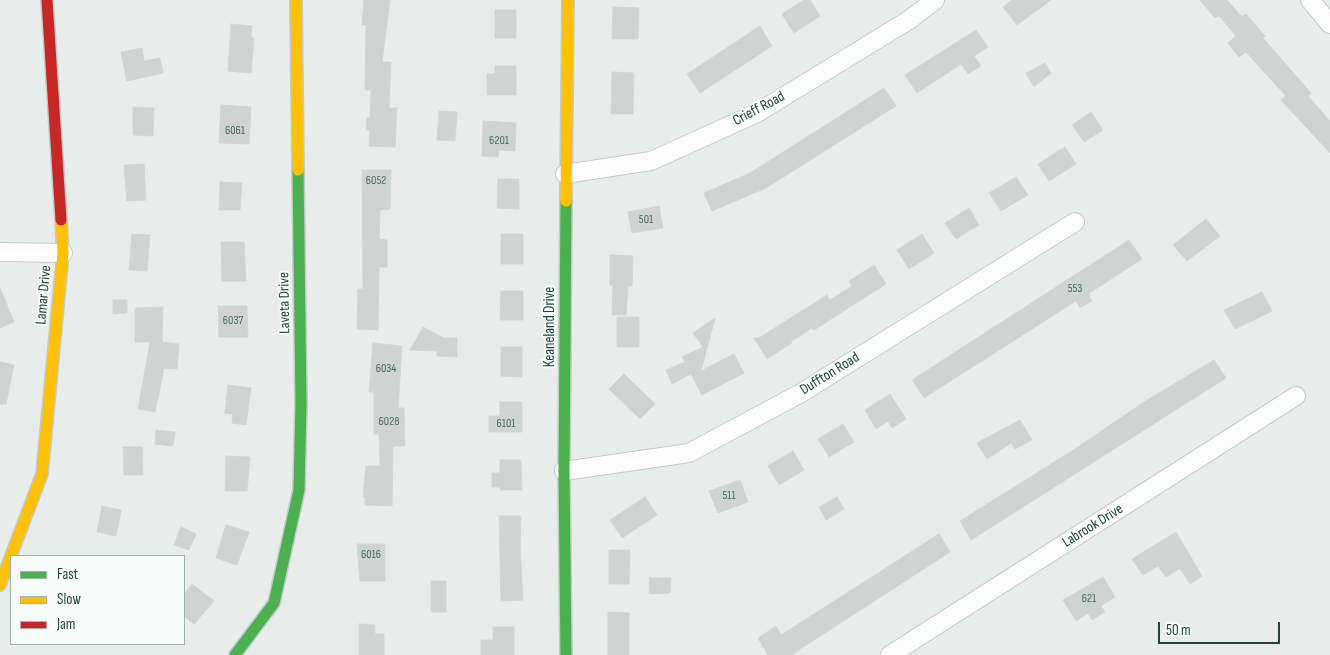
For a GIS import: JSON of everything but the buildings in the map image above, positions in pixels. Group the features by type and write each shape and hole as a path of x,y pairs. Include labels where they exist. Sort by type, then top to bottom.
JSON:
{"street":[{"name":"Lamar Drive","path":"11,555 42,474 62,253 46,0"},
{"name":"Laveta Drive","path":"235,655 274,603 299,490 301,404 296,0"},
{"name":"Keaneland Drive","path":"566,655 564,471 565,174 568,0"},
{"name":"Crieff Road","path":"565,174 651,161 757,113 909,20 935,0"},
{"path":"1310,0 1330,24"},
{"name":"Duffton Road","path":"564,471 689,453 801,393 1075,222"},
{"path":"0,252 62,253"},
{"name":"Labrook Drive","path":"890,655 1296,396"},
{"name":"Lamar Drive","path":"0,585 10,559"}],"traffic: fast":[{"path":"235,655 274,603 299,490 301,404 298,170"},
{"path":"566,201 564,471 566,655"}],"traffic: slow":[{"path":"296,0 298,170"},
{"path":"566,201 568,0"},
{"path":"11,555 42,474 63,253 61,220"},
{"path":"0,585 10,559"}],"traffic: jam":[{"path":"47,0 61,220"}]}
